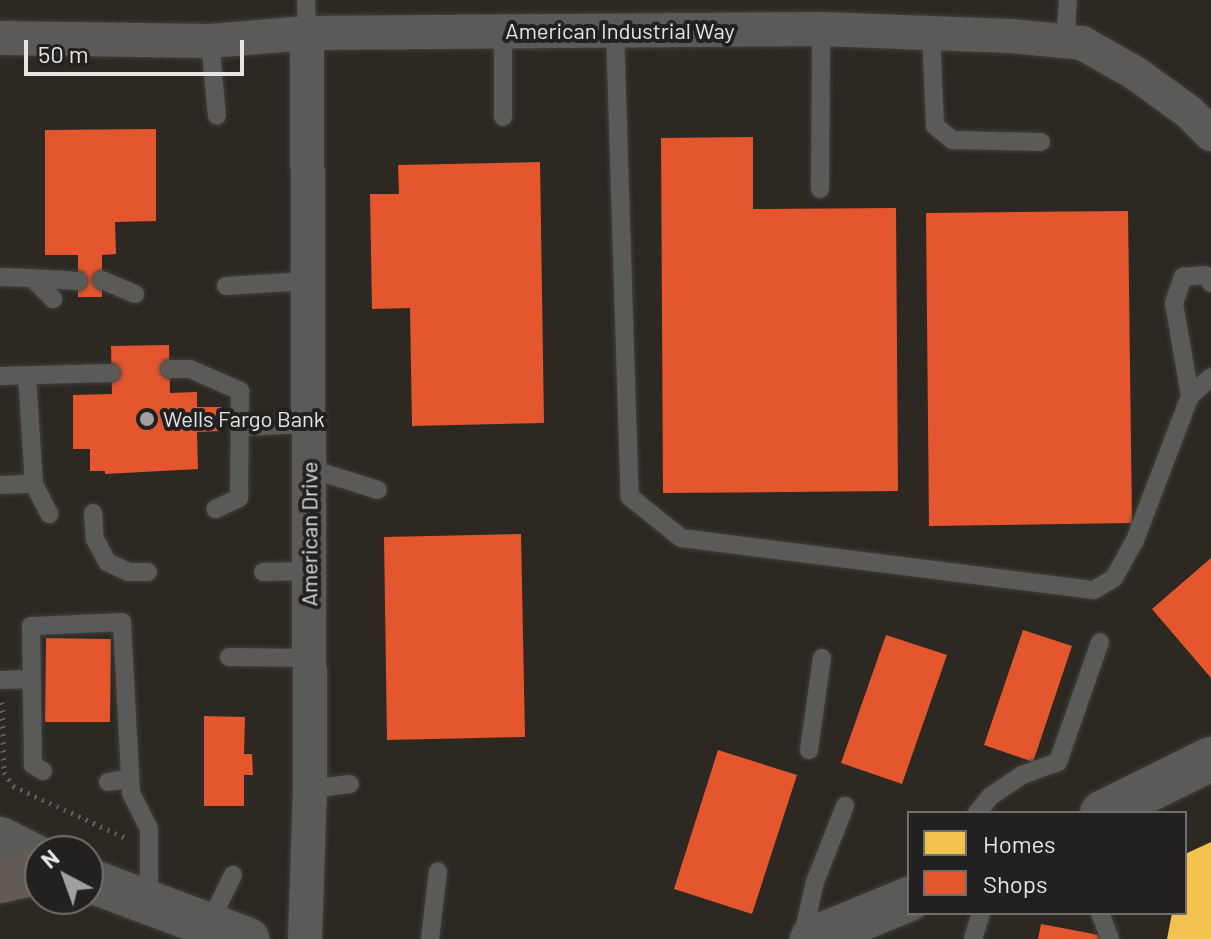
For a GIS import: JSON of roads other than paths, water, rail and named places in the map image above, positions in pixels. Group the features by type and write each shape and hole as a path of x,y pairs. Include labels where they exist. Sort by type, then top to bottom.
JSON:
{"highway":[{"path":"0,881 24,876"}],"street":[{"name":"American Industrial Way","path":"0,38 210,41 306,16 503,32 821,29 1065,41 1082,43 1135,73 1189,112 1211,134"},
{"name":"American Drive","path":"305,939 310,789 306,16"},
{"path":"1106,811 1211,759"},
{"path":"0,839 24,851"},
{"path":"104,886 227,933"},
{"path":"812,939 907,900"}],"lane":[{"path":"1065,41 1068,0"},
{"path":"820,189 821,29"},
{"path":"615,31 630,497 681,538 1094,590 1114,578 1135,540 1190,396 1211,377"},
{"path":"503,32 503,117"},
{"path":"931,33 935,126 952,140 1041,142"},
{"path":"210,41 217,116"},
{"path":"1190,396 1174,303 1183,277 1205,275 1211,283"},
{"path":"0,277 78,281"},
{"path":"32,278 53,299"},
{"path":"102,280 135,294"},
{"path":"226,286 307,281"},
{"path":"170,369 190,369 240,391 239,498 215,509"},
{"path":"0,376 111,373"},
{"path":"27,377 34,484 49,514"},
{"path":"240,427 308,424"},
{"path":"308,468 378,490"},
{"path":"0,485 34,484"},
{"path":"93,513 95,539 107,562 128,572 148,572"},
{"path":"263,572 309,571"},
{"path":"43,771 33,765 31,626 122,622 131,793 149,829 149,903"},
{"path":"979,811 991,796 1022,775 1058,762 1100,642"},
{"path":"229,657 309,658"},
{"path":"809,750 822,658"},
{"path":"0,680 32,679"},
{"path":"108,782 130,779"},
{"path":"310,789 350,784"},
{"path":"802,939 815,882 845,806"},
{"path":"430,939 438,871"},
{"path":"227,933 233,875"},
{"path":"973,939 980,915"},
{"path":"1101,915 1110,939"}],"place":[{"name":"Wells Fargo Bank","path":"147,419"}]}
